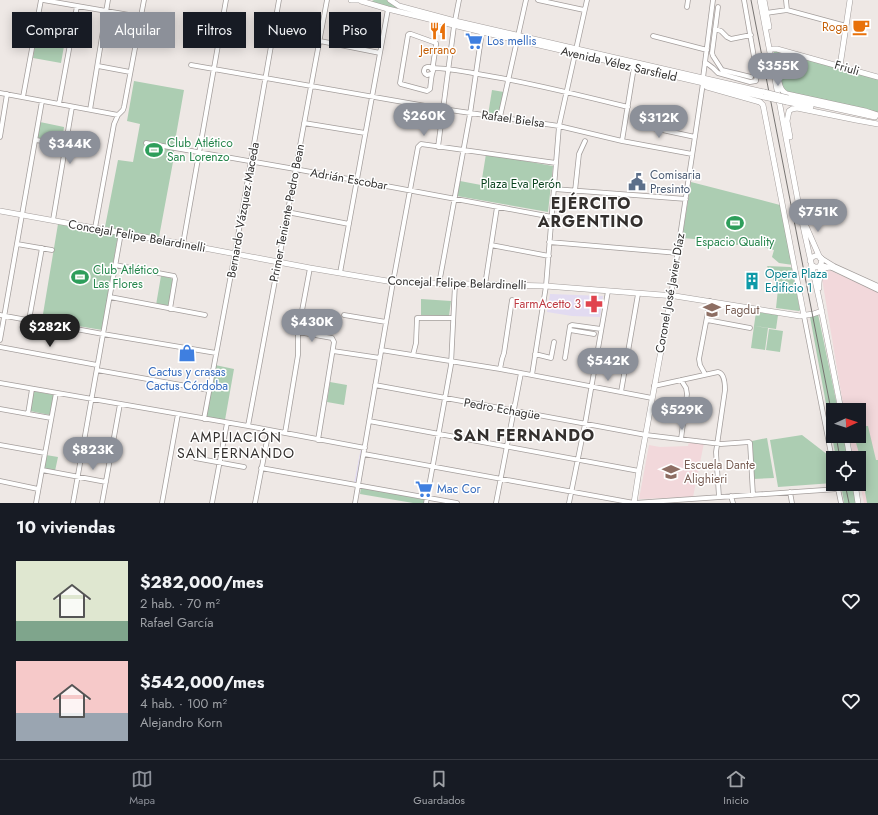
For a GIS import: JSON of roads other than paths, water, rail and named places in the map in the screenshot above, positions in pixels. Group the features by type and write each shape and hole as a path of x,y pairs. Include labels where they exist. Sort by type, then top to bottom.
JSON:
{"main road":[{"name":"Avenida Vélez Sarsfield","path":"351,0 764,95 878,116"},
{"path":"359,1 370,0"},
{"name":"Avenida Vélez Sarsfield","path":"390,0 399,6 482,32 517,38"},
{"path":"760,0 782,92 865,111 878,116"},
{"path":"764,0 778,93 801,217 822,312 839,403"},
{"path":"840,66 850,0"},
{"name":"Friuli","path":"771,49 777,48 878,77"},
{"name":"Avenida Vélez Sarsfield","path":"575,51 634,67 703,81"},
{"path":"778,77 778,93"},
{"path":"703,81 707,88 760,102 763,105 804,316"},
{"name":"Avenida Vélez Sarsfield","path":"788,100 878,123"},
{"path":"795,183 787,121 790,110 796,108 878,123"},
{"name":"Concejal Felipe Belardinelli","path":"0,211 393,282 546,286 671,296 804,316 822,312"},
{"path":"801,217 822,261 818,285 820,303"},
{"path":"811,263 812,258 815,256 821,258"},
{"path":"811,263 815,267 829,267"},
{"name":"Coronel José Javier Díaz","path":"634,503 671,296"},
{"path":"856,491 858,503"}],"street":[{"path":"23,97 42,0 113,12"},
{"path":"90,110 108,0"},
{"path":"142,12 144,0"},
{"path":"183,244 226,0"},
{"name":"Bernardo Vázquez Maceda","path":"204,419 235,254 279,0"},
{"name":"Primer Teniente Pedro Bean","path":"321,36 328,0"},
{"path":"438,147 459,0"},
{"path":"500,117 526,0"},
{"path":"538,0 584,10"},
{"path":"532,375 546,286 559,126 586,0"},
{"path":"686,7 688,0"},
{"name":"Coronel José Javier Díaz","path":"671,296 703,81 713,0"},
{"path":"705,62 718,73 750,82 754,82 757,79 744,0"},
{"path":"786,0 788,10"},
{"path":"59,104 77,6"},
{"path":"718,7 712,55 723,71 750,77"},
{"path":"340,273 388,9"},
{"path":"766,13 788,10 846,26"},
{"path":"715,29 721,31 729,38 751,36"},
{"path":"439,284 464,150 482,32"},
{"path":"409,34 436,43 433,72 431,74 430,89 427,91 400,83 409,34"},
{"path":"653,36 707,50"},
{"path":"321,41 380,53"},
{"path":"95,228 114,124 124,107 135,48"},
{"name":"Primer Teniente Pedro Bean","path":"248,426 319,48"},
{"name":"Rafael Bielsa","path":"191,65 470,114 559,126 622,141 692,154"},
{"path":"98,66 130,72"},
{"path":"431,74 425,74 424,71 426,67 476,74 566,91 628,107"},
{"path":"622,141 634,67"},
{"path":"0,93 118,115"},
{"path":"0,137 7,94"},
{"path":"0,340 2,316 17,244 42,101"},
{"path":"53,220 72,107"},
{"path":"652,117 651,126 653,128 695,137"},
{"path":"304,123 365,133"},
{"path":"36,140 65,145"},
{"path":"576,191 579,154 585,141"},
{"name":"Adrián Escobar","path":"146,143 357,180 552,217"},
{"path":"355,503 418,147 421,144 556,163"},
{"path":"554,189 686,198"},
{"path":"486,285 497,207"},
{"path":"287,212 349,224"},
{"path":"73,503 121,233"},
{"path":"549,242 678,253"},
{"path":"17,244 52,250"},
{"path":"491,245 548,256"},
{"path":"29,320 42,248"},
{"path":"821,258 834,266 878,286"},
{"path":"116,265 174,276 170,309"},
{"path":"829,267 878,290"},
{"path":"285,433 298,355 298,332 310,268"},
{"path":"426,503 451,361 455,284"},
{"path":"569,503 585,424 608,292"},
{"path":"621,392 638,294"},
{"path":"110,297 205,315"},
{"path":"500,369 512,300"},
{"path":"705,374 700,365 699,359 710,302"},
{"path":"344,315 386,322"},
{"path":"2,316 216,353"},
{"path":"804,316 830,451"},
{"path":"413,355 416,343 417,318 453,318"},
{"path":"707,320 750,328"},
{"path":"564,358 570,326 601,329"},
{"path":"570,330 594,334"},
{"path":"298,332 332,338 334,342 318,440"},
{"path":"535,354 552,358 554,342"},
{"path":"0,347 98,365"},
{"path":"381,350 500,369 652,398"},
{"path":"332,351 380,358"},
{"path":"97,370 209,390"},
{"path":"654,386 705,374 719,372 722,374 725,386 716,443 719,497"},
{"path":"496,503 521,373"},
{"path":"681,439 687,394 682,380"},
{"path":"0,383 365,448"},
{"name":"Pedro Echagüe","path":"375,385 646,435 716,443 749,442 753,495"},
{"path":"28,414 32,389"},
{"path":"36,503 56,393"},
{"path":"102,503 120,404"},
{"path":"0,409 51,418"},
{"path":"162,503 178,414"},
{"path":"369,421 639,471"},
{"path":"212,503 227,423"},
{"path":"254,503 269,430"},
{"path":"0,445 45,453"},
{"path":"364,454 634,503 697,501 719,497 826,490"},
{"path":"195,458 244,467"},
{"path":"261,468 457,503"},
{"path":"42,470 106,482"},
{"path":"0,481 38,489"},
{"path":"838,491 841,503"},
{"path":"790,492 792,503"},
{"path":"732,496 733,503"}],"railway":[{"path":"751,0 830,403"},
{"path":"837,443 839,451"},
{"path":"846,491 849,503"}],"place":[{"name":"Roga","path":"861,27"},
{"name":"Jerrano","path":"438,31"},
{"name":"Los mellis","path":"474,41"},
{"name":"Club Atlético San Lorenzo","path":"154,150"},
{"name":"Comisaria Presinto","path":"637,182"},
{"name":"Espacio Quality","path":"735,223"},
{"name":"Club Atlético Las Flores","path":"80,277"},
{"name":"Opera Plaza Edificio 1","path":"752,281"},
{"name":"FarmAcetto 3","path":"594,304"},
{"name":"Fagdut","path":"712,310"},
{"name":"Cactus y crasas Cactus Córdoba","path":"187,353"},
{"name":"Escuela Dante Alighieri","path":"671,472"},
{"name":"Mac Cor","path":"424,489"}],"district":[{"name":"EJÉRCITO ARGENTINO","path":"591,212"},
{"name":"SAN FERNANDO","path":"524,435"},
{"name":"AMPLIACIÓN SAN FERNANDO","path":"236,446"}],"park label":[{"name":"Plaza Eva Perón","path":"521,184"}]}
